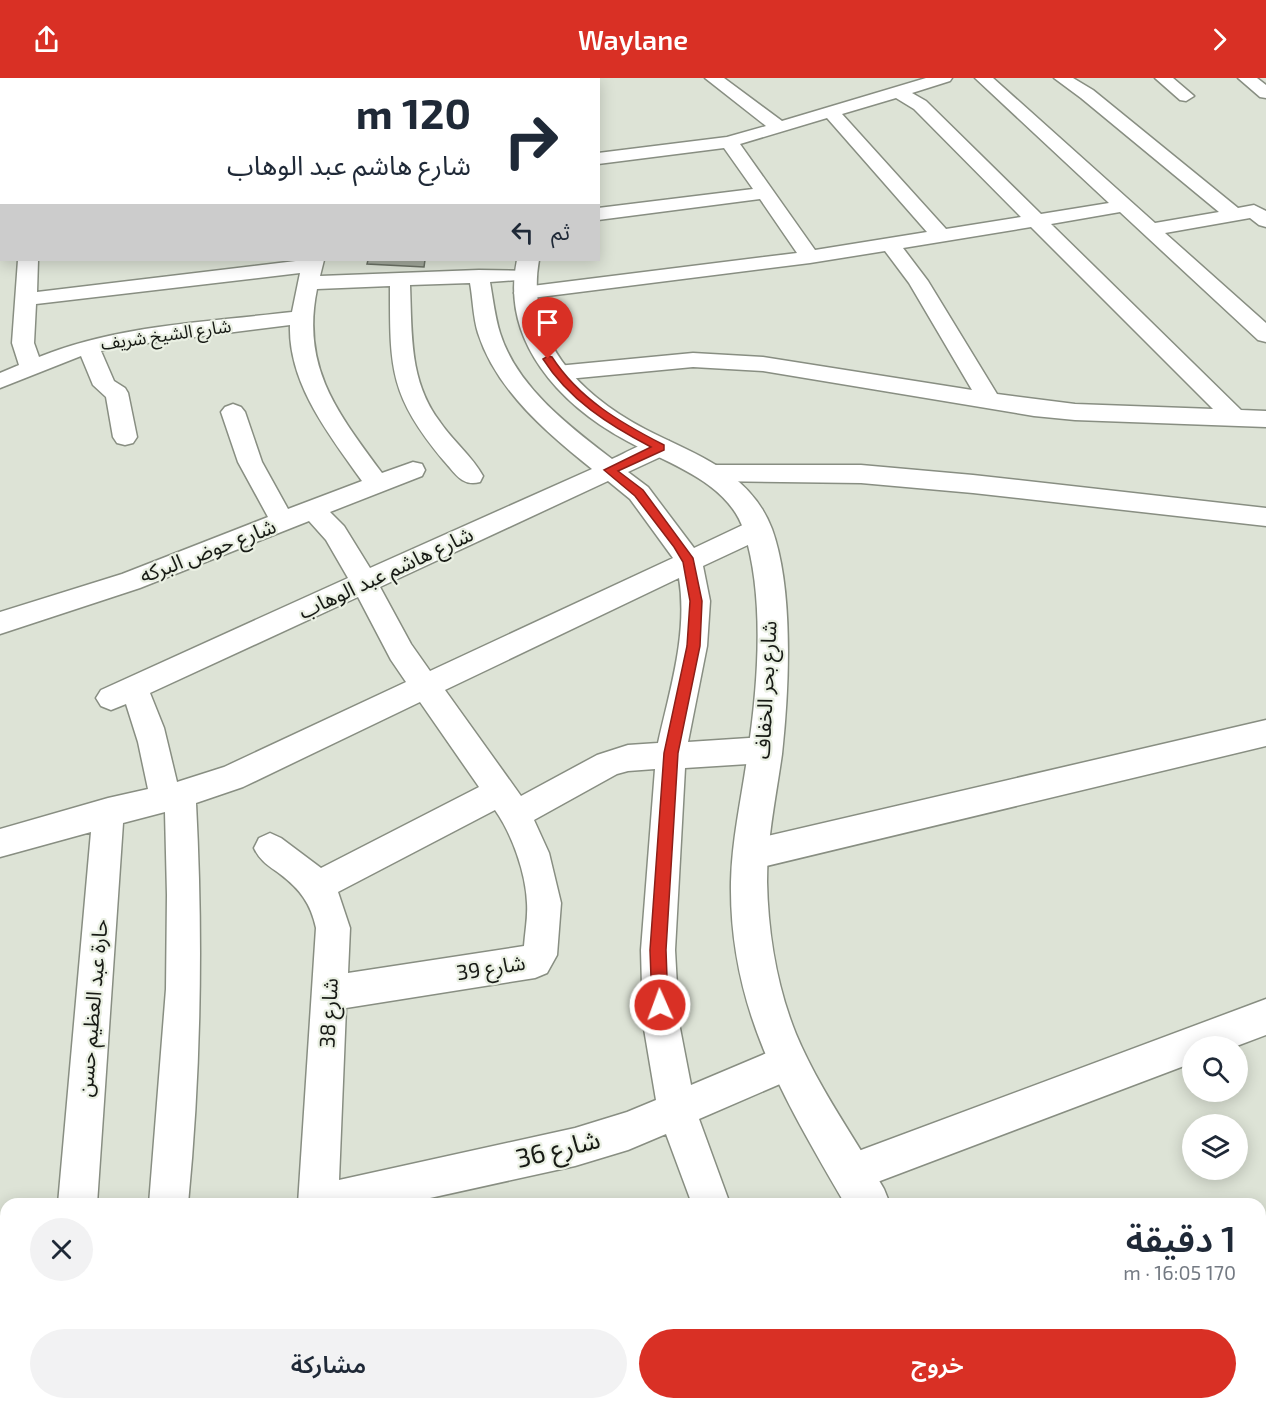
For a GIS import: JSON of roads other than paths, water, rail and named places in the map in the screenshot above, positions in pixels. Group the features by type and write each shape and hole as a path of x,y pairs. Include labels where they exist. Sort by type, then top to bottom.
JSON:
{"street":[{"path":"713,78 780,128"},
{"path":"600,159 729,141 832,113 944,78"},
{"path":"983,78 1266,335"},
{"path":"1062,78 1087,94 1234,215"},
{"path":"1163,78 1186,96"},
{"path":"1246,78 1266,93"},
{"path":"879,83 920,105 1236,419"},
{"path":"832,113 941,236"},
{"path":"729,141 810,257"},
{"path":"600,214 765,194"},
{"path":"26,299 311,269 400,279 526,276 810,257 1124,206"},
{"path":"1150,230 1254,211 1266,221"},
{"path":"890,244 918,281 989,400"},
{"path":"28,261 23,343 31,368"},
{"path":"311,269 301,338 307,366 334,423 377,484"},
{"path":"479,276 489,333 511,378 564,434 639,493 689,561 696,601 693,646 671,753 658,950 661,1023 677,1111 709,1198"},
{"name":"شارع بحر الخفاف","path":"526,276 528,319 540,346 557,373 584,400 618,425 710,473 747,507 758,529 771,612 771,674 765,750 750,855 750,903 756,953 768,1006 788,1062 866,1198"},
{"path":"400,279 401,347 409,387 430,428 471,476"},
{"name":"شارع الشيخ شريف","path":"0,381 88,346 142,335 303,317"},
{"path":"88,346 103,384 117,393 125,437"},
{"path":"557,373 693,360 763,364 1075,412 1236,419 1266,418"},
{"path":"233,412 250,462 283,522"},
{"name":"شارع هاشم عبد الوهاب","path":"172,796 146,715 122,693 661,447"},
{"name":"شارع حوض البركه","path":"0,624 131,581 413,470"},
{"path":"710,473 861,474 973,484 1266,517"},
{"path":"313,510 335,533 365,582 401,652 509,802"},
{"path":"0,843 232,778 758,529"},
{"path":"750,855 1266,733"},
{"path":"318,886 509,802 608,764 628,758 671,753 765,750"},
{"path":"169,1198 183,989 184,895 172,796"},
{"name":"شارع 39","path":"330,993 538,959 544,903 533,853 509,802"},
{"name":"حارة عبد العظيم حسن","path":"77,1198 108,812"},
{"name":"شارع 38","path":"270,848 302,871 318,886 330,912 333,928 317,1198"},
{"path":"851,1173 1266,1017"},
{"name":"شارع 36","path":"344,1198 575,1147 628,1131 788,1062"}]}
